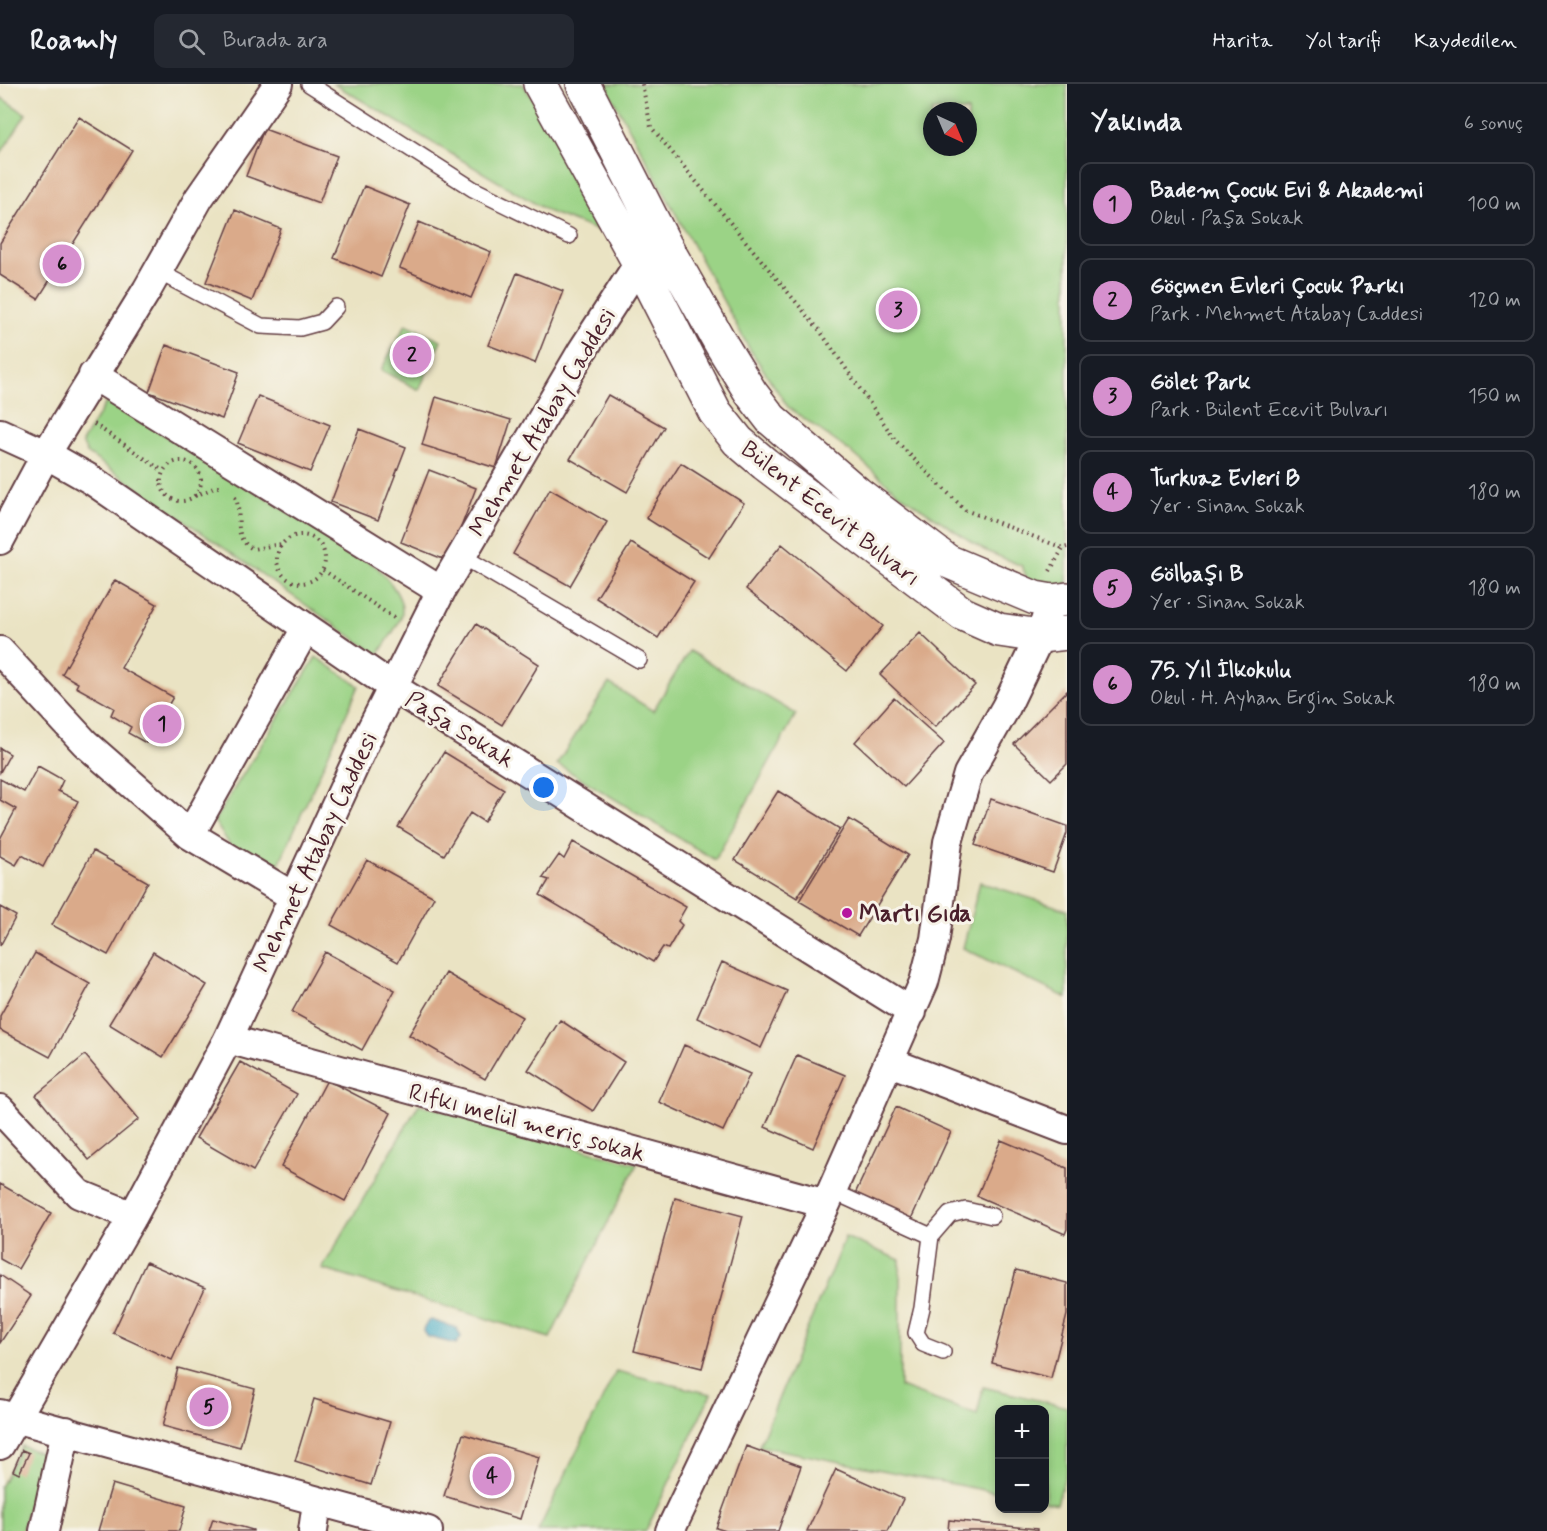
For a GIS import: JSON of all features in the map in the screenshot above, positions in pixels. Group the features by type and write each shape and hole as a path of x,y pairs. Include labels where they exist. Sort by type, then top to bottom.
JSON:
{"main road":[{"name":"Bülent Ecevit Bulvarı","path":"540,84 639,263 715,412 738,441 963,614 999,630 1053,635"},
{"name":"Bülent Ecevit Bulvarı","path":"583,84 663,239 721,344 771,419 856,493 947,561 1035,598 1060,600"},
{"path":"639,263 663,239"}],"street":[{"path":"0,540 46,454 199,198 277,84"},
{"name":"Mehmet Atabay Caddesi","path":"0,1445 8,1416 133,1216 228,1039 368,736 441,591 582,351 639,263"},
{"path":"93,375 441,591"},
{"name":"Paşa Sokak","path":"0,433 46,454 90,479 394,688 912,1012"},
{"path":"670,1531 829,1198 912,1012 930,960 948,842 968,774 1006,707 1053,635 1060,600"},
{"path":"190,835 306,628"},
{"path":"0,651 86,743 190,835 294,897"},
{"name":"Rıfkı melül meriç sokak","path":"228,1039 829,1198"},
{"path":"890,1062 1067,1130"},
{"path":"0,1108 79,1194 133,1216"},
{"path":"8,1416 428,1531"},
{"path":"44,1531 66,1431"},
{"path":"313,1531 317,1502"}],"lane":[{"path":"309,84 473,189 568,236"},
{"path":"157,271 261,326 300,328 322,322 336,307"},
{"path":"462,556 639,660"},
{"path":"829,1198 931,1236"},
{"path":"943,1352 923,1344 916,1333 931,1236 950,1214 966,1210 992,1216"}],"path":[{"path":"642,84 651,127 820,331 896,441 965,510 1064,548 1067,547"},
{"path":"73,409 163,471"},
{"path":"195,496 199,491 201,477 194,465 174,461 163,471 160,483 170,499 183,501 195,496 216,487 228,490"},
{"path":"233,495 238,503 238,533 244,543 253,549 282,544 295,535 303,534 317,541 325,554 323,570 311,581 303,583 288,580 278,567 276,559 282,544"},
{"path":"323,570 420,635"}],"green space":[{"path":"334,84 523,84 609,235 549,212"},
{"path":"605,84 1067,84 1067,585 1035,598 1022,566 984,550 898,493 856,456 788,407 749,348"},
{"path":"0,97 26,114 0,155"},
{"path":"406,324 441,340 419,390 381,370"},
{"path":"113,403 377,567 395,590 402,610 396,627 378,655 87,453 82,442 105,404"},
{"path":"689,651 796,714 715,860 557,764 609,683 653,711"},
{"path":"316,657 359,686 274,875 235,853 214,821"},
{"path":"980,882 1067,910 1067,998 963,948"},
{"path":"419,1104 637,1164 550,1338 322,1269"},
{"path":"845,1237 900,1260 900,1387 977,1415 983,1387 1067,1407 1067,1468 1057,1504 1049,1502 1049,1405 995,1405 995,1492 759,1446"},
{"path":"616,1371 711,1394 646,1531 538,1531"},
{"path":"22,1446 41,1453 22,1531 0,1531 0,1487"}],"water":[{"path":"431,1320 457,1328 461,1337 456,1344 428,1337 423,1330"}],"building":[{"path":"79,117 132,150 38,299 0,275 0,243"},
{"path":"264,129 337,156 319,203 246,176"},
{"path":"364,186 410,205 381,277 334,258"},
{"path":"235,210 281,229 252,301 206,282"},
{"path":"419,222 491,252 471,298 400,268"},
{"path":"517,273 563,291 535,363 488,345"},
{"path":"166,345 239,372 222,419 149,392"},
{"path":"608,395 664,427 627,492 570,459"},
{"path":"258,396 330,425 310,472 238,443"},
{"path":"436,397 511,420 496,468 422,445"},
{"path":"359,429 406,447 378,520 331,502"},
{"path":"681,463 744,503 709,558 646,518"},
{"path":"429,470 476,488 448,561 401,542"},
{"path":"550,489 607,522 570,586 513,554"},
{"path":"631,543 694,582 658,638 596,598"},
{"path":"782,544 883,626 847,671 746,589"},
{"path":"115,580 157,604 121,668 173,697 146,743 128,733 131,727 111,715 114,708 76,687 78,683 62,674"},
{"path":"476,624 539,664 502,725 438,686"},
{"path":"920,633 975,685 935,727 880,675"},
{"path":"1067,691 1067,764 1051,780 1014,744"},
{"path":"894,698 944,743 904,787 855,742"},
{"path":"0,748 10,754 0,772"},
{"path":"444,752 504,789 484,822 470,813 444,855 398,827"},
{"path":"38,766 63,780 58,791 78,801 43,867 22,855 16,865 0,856 0,839 16,809 0,800 0,779 24,792"},
{"path":"778,791 840,829 797,898 735,860"},
{"path":"991,799 1067,826 1067,833 1053,872 975,845"},
{"path":"849,819 908,855 858,936 799,901"},
{"path":"573,842 686,907 678,921 682,925 668,949 663,947 653,962 540,895 549,880 543,878 559,855 564,859"},
{"path":"93,851 148,882 108,955 52,925"},
{"path":"367,860 434,897 398,962 331,925"},
{"path":"0,907 16,916 0,946"},
{"path":"153,952 207,985 163,1057 109,1024"},
{"path":"325,952 395,990 362,1050 292,1012"},
{"path":"35,953 90,984 50,1057 0,1030 0,1016"},
{"path":"722,962 787,991 761,1048 697,1018"},
{"path":"446,973 522,1017 485,1079 409,1035"},
{"path":"560,1020 624,1062 593,1111 528,1070"},
{"path":"684,1045 750,1074 723,1131 659,1102"},
{"path":"85,1055 139,1119 89,1160 36,1095"},
{"path":"797,1055 845,1075 813,1148 765,1127"},
{"path":"240,1062 297,1094 253,1171 196,1138"},
{"path":"327,1080 391,1113 345,1201 281,1167"},
{"path":"896,1107 951,1132 911,1219 855,1194"},
{"path":"1001,1140 1067,1168 1067,1229 1065,1234 977,1196"},
{"path":"0,1184 51,1213 18,1269 0,1259"},
{"path":"675,1198 743,1216 702,1368 634,1351"},
{"path":"146,1262 205,1288 172,1360 113,1333"},
{"path":"1016,1270 1067,1283 1067,1315 1051,1378 992,1363"},
{"path":"0,1275 31,1296 0,1343"},
{"path":"178,1368 255,1389 240,1447 163,1426"},
{"path":"314,1399 390,1422 371,1485 295,1461"},
{"path":"463,1434 539,1457 520,1519 444,1496"},
{"path":"746,1446 801,1466 778,1531 726,1531 716,1528"},
{"path":"22,1450 29,1453 19,1474 13,1471"},
{"path":"836,1469 903,1499 888,1531 807,1531"},
{"path":"112,1484 186,1506 179,1531 98,1531"},
{"path":"213,1519 253,1530 253,1531 209,1531"},
{"path":"949,1520 1037,1529 1037,1531 948,1531"}],"place":[{"name":"75. Yıl İlkokulu","path":"62,264"},
{"name":"Gölet Park","path":"898,310"},
{"name":"Göçmen Evleri Çocuk Parkı","path":"412,355"},
{"name":"Badem Çocuk Evi & Akademi","path":"162,724"},
{"name":"Martı Gıda","path":"847,913"},
{"name":"Gölbaşı B","path":"209,1407"},
{"name":"Turkuaz Evleri B","path":"492,1476"}]}
